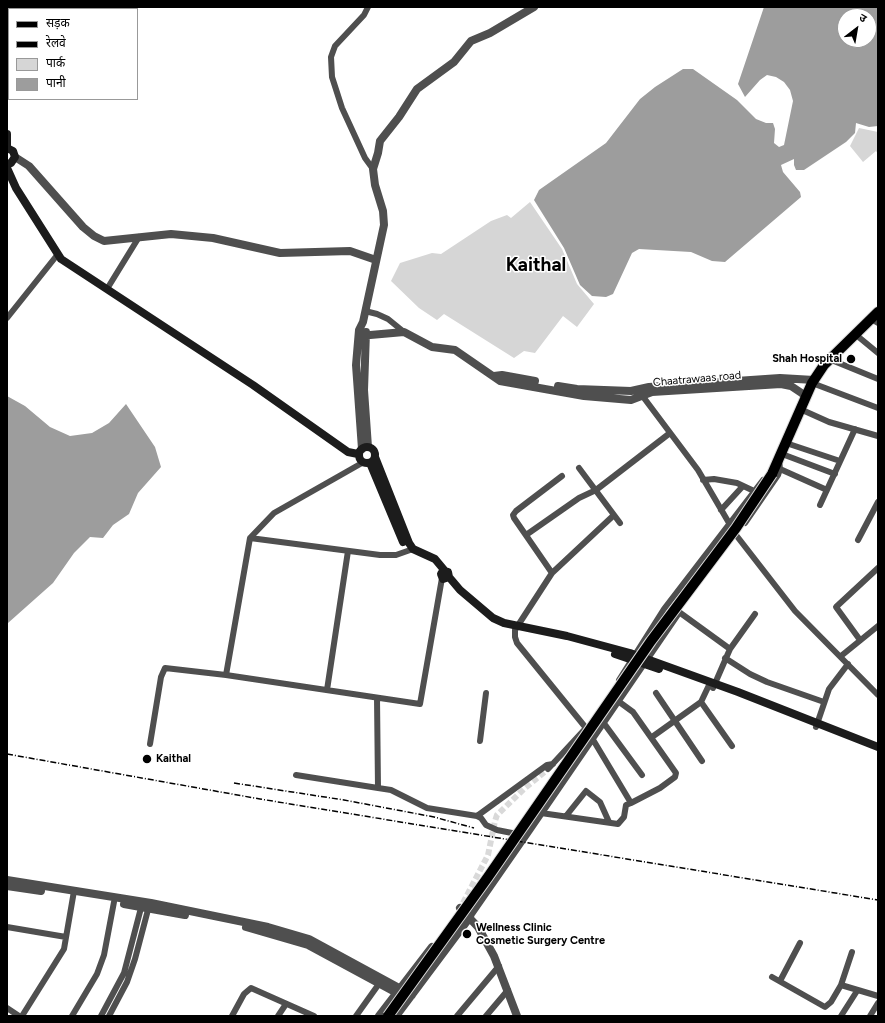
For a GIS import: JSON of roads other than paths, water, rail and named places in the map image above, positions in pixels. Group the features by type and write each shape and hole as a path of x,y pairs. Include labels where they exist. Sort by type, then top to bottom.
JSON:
{"main road":[{"path":"7,134 7,148 13,151 14,157 11,163 7,164"},
{"path":"7,168 16,188 61,259 254,385 348,452 373,450 369,461"},
{"path":"388,1016 497,864 651,641 736,528 778,464 813,381 829,360 855,334 876,318"},
{"path":"363,450 411,550 435,558 444,576 493,618 517,628 645,661 878,747"},
{"path":"816,725 878,752"}],"street":[{"path":"363,450 356,365 365,311 384,225 383,211 374,185 372,169 365,158 342,108 332,77 331,57 335,46 364,15 368,7"},
{"path":"372,169 378,153 380,141 400,117 417,89 454,62 471,41 490,33 534,7"},
{"path":"14,157 29,166 83,227 94,236 104,241 171,234 206,237 280,253 350,252 376,260"},
{"path":"108,289 139,237"},
{"path":"7,318 58,254"},
{"path":"365,311 388,319 404,332 432,346 455,350 494,376 502,375 577,389 631,391 639,393 679,384 780,378 813,381 878,408"},
{"path":"362,336 404,332"},
{"path":"855,334 878,353"},
{"path":"829,360 878,379"},
{"name":"Chaatrawaas road","path":"639,393 781,384 791,386 806,396"},
{"path":"639,393 670,433 703,480 729,523"},
{"path":"800,410 829,422 878,436"},
{"path":"820,505 855,429"},
{"path":"526,535 579,498 596,490 670,433"},
{"path":"786,443 840,461"},
{"path":"226,675 250,538 274,513 369,461"},
{"path":"548,769 586,728 664,609 769,469 778,464 834,474"},
{"path":"778,464 827,490"},
{"path":"396,1016 470,917 679,612 764,498 778,464"},
{"path":"579,468 620,523"},
{"path":"552,573 514,518 514,513 562,476"},
{"path":"703,480 714,479 744,486 754,491"},
{"path":"721,510 744,486"},
{"path":"858,540 878,502"},
{"path":"614,515 552,573 517,628 515,637 517,643 586,728 631,803"},
{"path":"736,535 795,610 878,695"},
{"path":"250,538 388,555 396,555 411,550"},
{"path":"327,690 348,551"},
{"path":"860,640 836,607 878,568"},
{"path":"150,744 161,677 165,668 226,675 420,704 444,576"},
{"path":"679,612 730,649"},
{"path":"652,737 701,702 712,686 730,649 755,614"},
{"path":"840,656 878,626"},
{"path":"726,658 750,674 767,682 824,702"},
{"path":"816,725 824,702 836,678 848,664"},
{"path":"480,741 486,693"},
{"path":"656,693 676,720 702,760"},
{"path":"377,698 378,788"},
{"path":"541,813 618,824 621,823 624,817 626,805 660,788 676,775 676,770 633,712 618,701"},
{"path":"701,702 732,746"},
{"path":"603,722 642,775"},
{"path":"477,816 547,765 554,764"},
{"path":"296,775 391,790 427,808 477,816 481,818 486,825 497,830 512,833 529,832"},
{"path":"566,816 586,791 600,802 609,822"},
{"path":"7,880 74,893 235,919 309,939 410,997"},
{"path":"7,886 74,893 114,902 146,905"},
{"path":"7,1008 21,1016 64,949 74,893"},
{"path":"72,1016 97,974 104,955 114,902"},
{"path":"101,1016 124,974 146,905"},
{"path":"109,1016 127,982 146,905"},
{"path":"379,1016 462,906 478,927 498,966 517,1016"},
{"path":"7,927 66,937"},
{"path":"780,981 800,943"},
{"path":"772,977 825,1007 831,1002 841,985 852,952"},
{"path":"457,1016 498,966"},
{"path":"356,1016 381,980"},
{"path":"841,985 878,996"},
{"path":"232,1016 244,994 251,988 314,1016"},
{"path":"486,1016 508,990"},
{"path":"841,1016 857,990"},
{"path":"870,1016 878,1003"},
{"path":"278,1016 286,1004"}],"water":[{"path":"764,7 878,7 878,126 869,127 856,123 855,133 846,142 804,170 796,170 794,159 781,165 783,172 800,192 801,197 725,262 712,261 691,252 639,249 632,253 613,294 606,297 592,296 580,285 564,248 534,200 539,190 606,143 640,99 655,87 683,69 693,69 737,100 756,119 766,123 773,123 775,129 774,143 779,147 784,145 793,101 790,90 784,82 776,77 767,75 760,80 745,97 738,84"},
{"path":"7,396 25,406 50,427 70,436 92,433 109,423 126,404 155,447 161,467 138,493 129,514 113,525 103,538 90,537 74,553 53,583 8,623"}],"tunnel":[{"path":"463,903 488,855 497,815 525,788 548,769"}],"railway":[{"path":"7,754 260,799 878,900"},
{"path":"234,783 344,800 434,817 474,828"}],"place":[{"name":"Shah Hospital","path":"851,359"},
{"name":"Kaithal","path":"147,759"},
{"name":"Wellness Clinic Cosmetic Surgery Centre","path":"467,934"}],"district":[{"name":"Kaithal","path":"536,265"}]}
